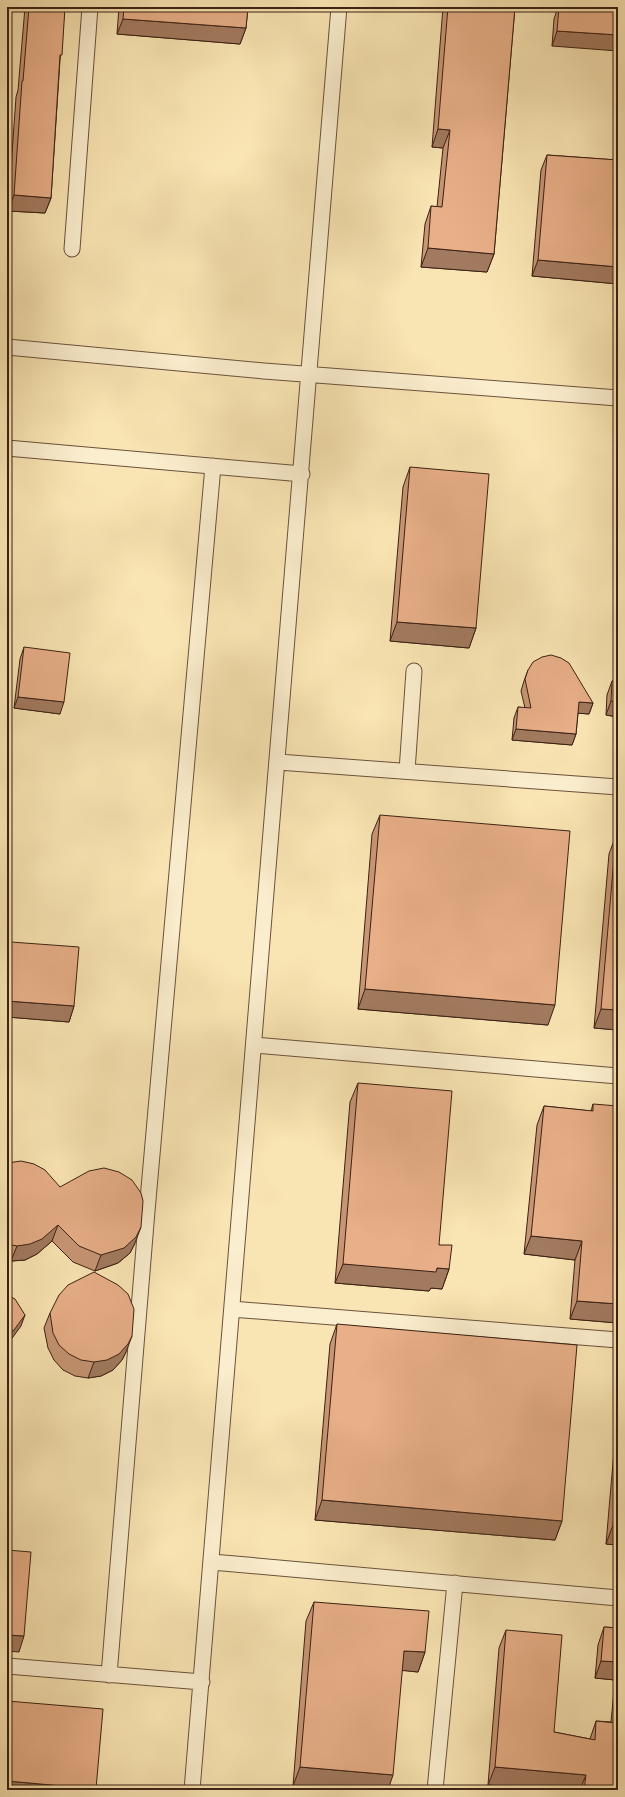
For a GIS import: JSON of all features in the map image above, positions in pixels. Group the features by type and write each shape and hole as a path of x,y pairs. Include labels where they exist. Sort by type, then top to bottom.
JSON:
{"lane":[{"path":"72,250 90,7"},
{"path":"192,1790 302,474 339,7"},
{"path":"7,347 310,374 618,398"},
{"path":"7,448 302,474"},
{"path":"109,1674 147,1211 214,466"},
{"path":"407,771 414,671"},
{"path":"278,762 618,787"},
{"path":"254,1045 618,1076"},
{"path":"232,1309 618,1340"},
{"path":"212,1562 618,1598"},
{"path":"434,1790 455,1583"},
{"path":"7,1666 202,1682"}],"building":[{"path":"29,7 65,7 62,55 60,55 51,198 14,195"},
{"path":"124,7 248,7 246,28 123,19"},
{"path":"448,7 515,7 494,254 428,248 431,206 442,207 450,130 438,129"},
{"path":"559,7 618,8 618,35 557,31"},
{"path":"547,155 618,160 618,267 538,260"},
{"path":"7,457 11,458 7,507"},
{"path":"410,467 489,474 476,628 397,622"},
{"path":"24,647 70,653 64,702 18,697"},
{"path":"551,655 561,658 569,663 593,703 579,702 576,734 516,729 518,707 531,708 525,679 528,670 533,662 542,657"},
{"path":"612,681 618,681 618,702 611,701"},
{"path":"380,815 570,831 555,1005 365,989"},
{"path":"616,835 618,835 618,1010 601,1009"},
{"path":"11,942 79,947 74,1006 7,1001"},
{"path":"358,1083 452,1091 439,1245 452,1245 449,1269 437,1268 436,1272 343,1264"},
{"path":"593,1104 618,1106 618,1304 577,1301 582,1241 531,1236 544,1106 593,1111"},
{"path":"21,1161 34,1164 45,1170 60,1187 89,1171 104,1168 119,1172 132,1180 141,1193 143,1201 141,1227 136,1237 124,1248 101,1255 79,1246 58,1225 42,1239 30,1244 17,1246 7,1244 7,1163"},
{"path":"94,1272 118,1285 128,1294 134,1309 132,1336 128,1344 119,1354 107,1360 94,1362 81,1360 69,1354 59,1345 53,1333 50,1313 59,1295 68,1285"},
{"path":"7,1295 15,1299 25,1315 14,1330 7,1335"},
{"path":"337,1324 577,1345 562,1521 322,1500"},
{"path":"618,1470 618,1525 613,1525"},
{"path":"7,1550 31,1552 24,1636 7,1635"},
{"path":"314,1602 429,1611 425,1652 404,1651 393,1775 300,1767"},
{"path":"604,1627 618,1628 618,1662 601,1661"},
{"path":"506,1630 562,1635 554,1732 595,1740 596,1721 616,1723 618,1699 618,1790 584,1790 586,1775 495,1767"},
{"path":"7,1701 103,1709 96,1789 7,1781"}]}
